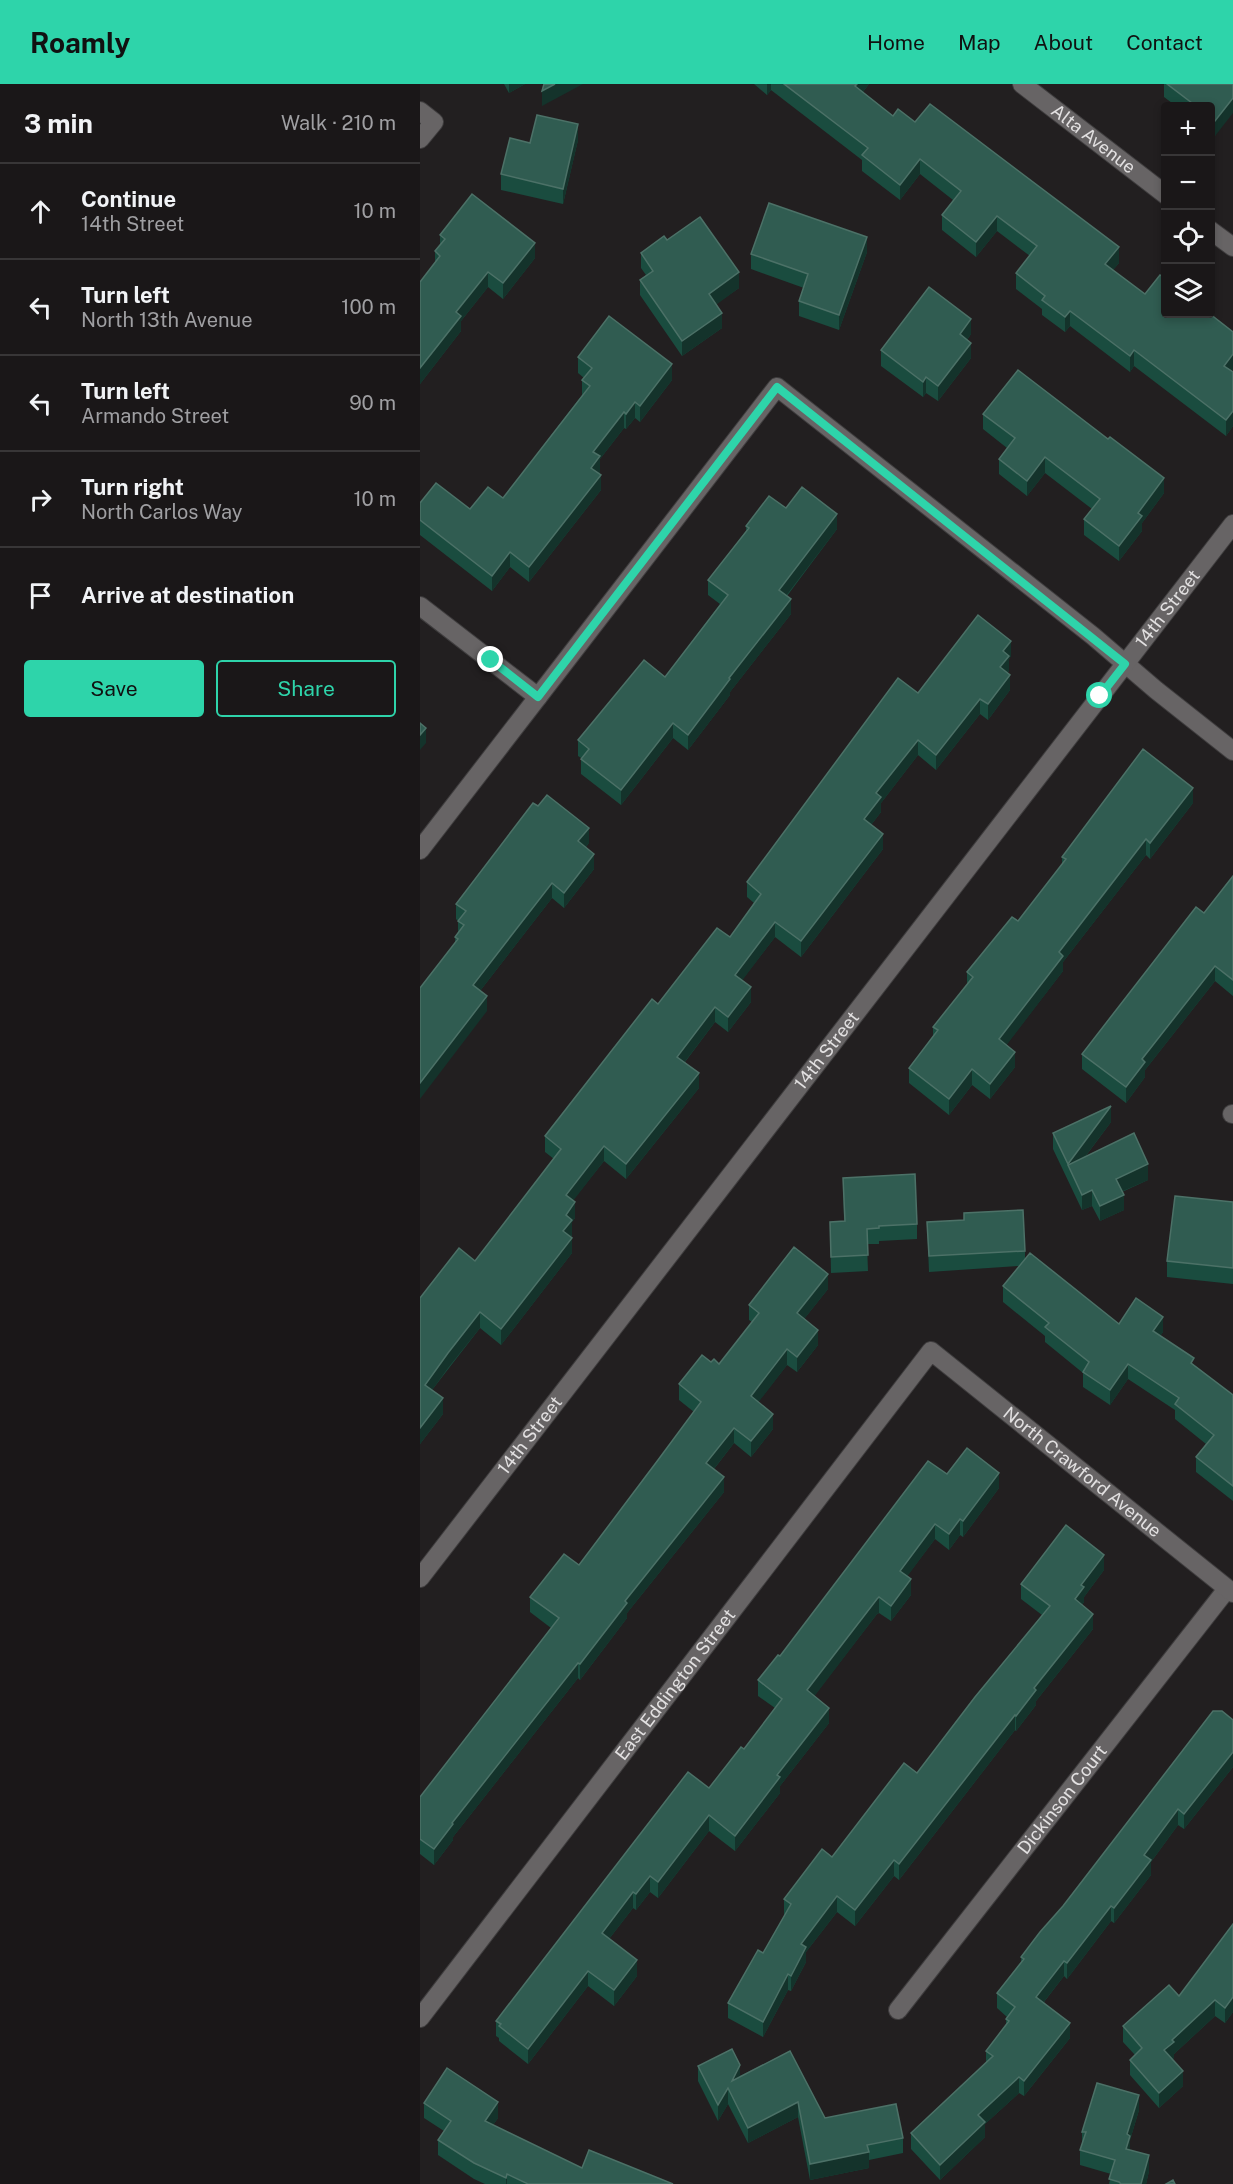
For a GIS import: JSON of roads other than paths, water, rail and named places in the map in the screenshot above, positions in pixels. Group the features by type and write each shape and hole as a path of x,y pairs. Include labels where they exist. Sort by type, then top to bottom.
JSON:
{"street":[{"name":"Alta Avenue","path":"1022,84 1161,191"},
{"path":"420,139 427,117"},
{"path":"1215,234 1233,247"},
{"path":"420,850 777,387 1233,751"},
{"name":"14th Street","path":"420,1578 1233,524"},
{"path":"420,606 538,697"},
{"name":"North Crawford Avenue","path":"931,1351 1230,1591"},
{"name":"East Eddington Street","path":"420,2018 931,1351"},
{"name":"Dickinson Court","path":"898,2010 1230,1591"}]}
